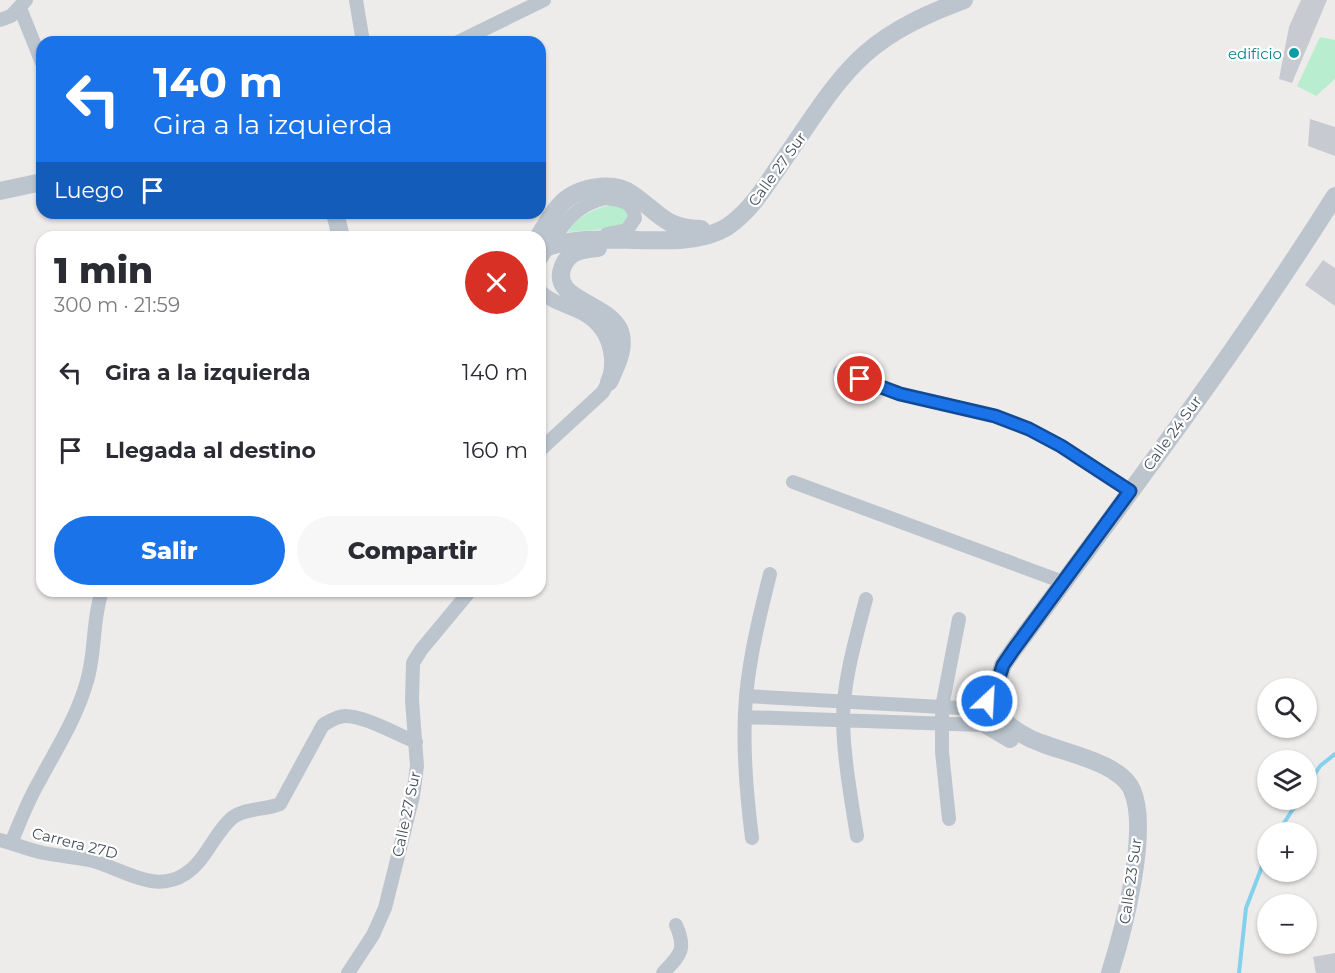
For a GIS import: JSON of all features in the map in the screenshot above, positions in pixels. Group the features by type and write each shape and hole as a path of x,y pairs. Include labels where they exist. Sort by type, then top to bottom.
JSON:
{"street":[{"path":"356,0 362,36"},
{"path":"470,36 544,0"},
{"name":"Calle 27 Sur","path":"546,248 575,240 684,239 704,236 732,223 750,208 854,64 897,31 955,2"},
{"path":"0,20 11,16 23,4 36,44"},
{"path":"0,191 36,183"},
{"path":"542,231 560,205 578,193 611,186 634,195 642,213"},
{"path":"546,251 573,213 590,203 606,198 634,195"},
{"name":"Calle 24 Sur","path":"989,716 1003,665 1257,315 1335,196"},
{"path":"606,198 623,201 642,213 686,228 712,229 732,223"},
{"path":"632,239 650,228 652,215 642,213"},
{"path":"575,240 627,230 642,213"},
{"path":"546,445 592,404 609,382 621,350 619,330 603,310 570,294 561,277 566,260 579,250 684,239"},
{"path":"546,295 558,304 583,314 602,331 611,353 612,368 609,382"},
{"path":"840,372 900,394 995,416 1029,429 1061,446 1130,491"},
{"path":"793,482 1063,582"},
{"path":"752,838 746,788 746,696 758,622 770,574"},
{"path":"5,841 74,717 95,647 95,624 101,597"},
{"name":"Calle 27 Sur","path":"348,973 374,935 385,908 413,796 417,766 412,700 413,663 465,597"},
{"path":"857,836 846,762 843,721 844,702 866,599"},
{"path":"949,819 942,752 942,707 959,619"},
{"path":"746,696 942,707 989,716"},
{"name":"Carrera 27D","path":"5,841 42,853 90,861 142,880 170,881 185,875 195,866 233,817 245,812 269,809 280,804 323,725 343,716 357,718 416,742"},
{"path":"745,717 942,725 989,716"},
{"name":"Calle 23 Sur","path":"989,716 1041,743 1107,767 1131,788 1136,803 1137,822 1130,899 1110,973"},
{"path":"663,973 680,956 682,938 676,925"}],"green space":[{"path":"1320,37 1335,40 1335,79 1316,96 1297,86"},
{"path":"612,205 624,207 628,214 626,223 619,228 568,232 576,221 587,214"}],"building":[{"name":"edificio","path":"1301,0 1327,0 1292,83 1279,79 1289,27"},
{"path":"1310,119 1335,127 1335,156 1308,146"},
{"path":"1323,260 1335,268 1335,306 1305,285"},
{"path":"1335,953 1335,973 1316,973 1313,957"}],"waterway":[{"path":"1317,771 1335,754"},
{"path":"1285,822 1292,810"},
{"path":"1239,973 1246,908 1257,880"}],"place":[{"name":"edificio","path":"1294,53"}],"route":[{"path":"860,379 900,394 995,416 1029,429 1061,446 1130,491 1003,665 992,700 987,701"}]}
